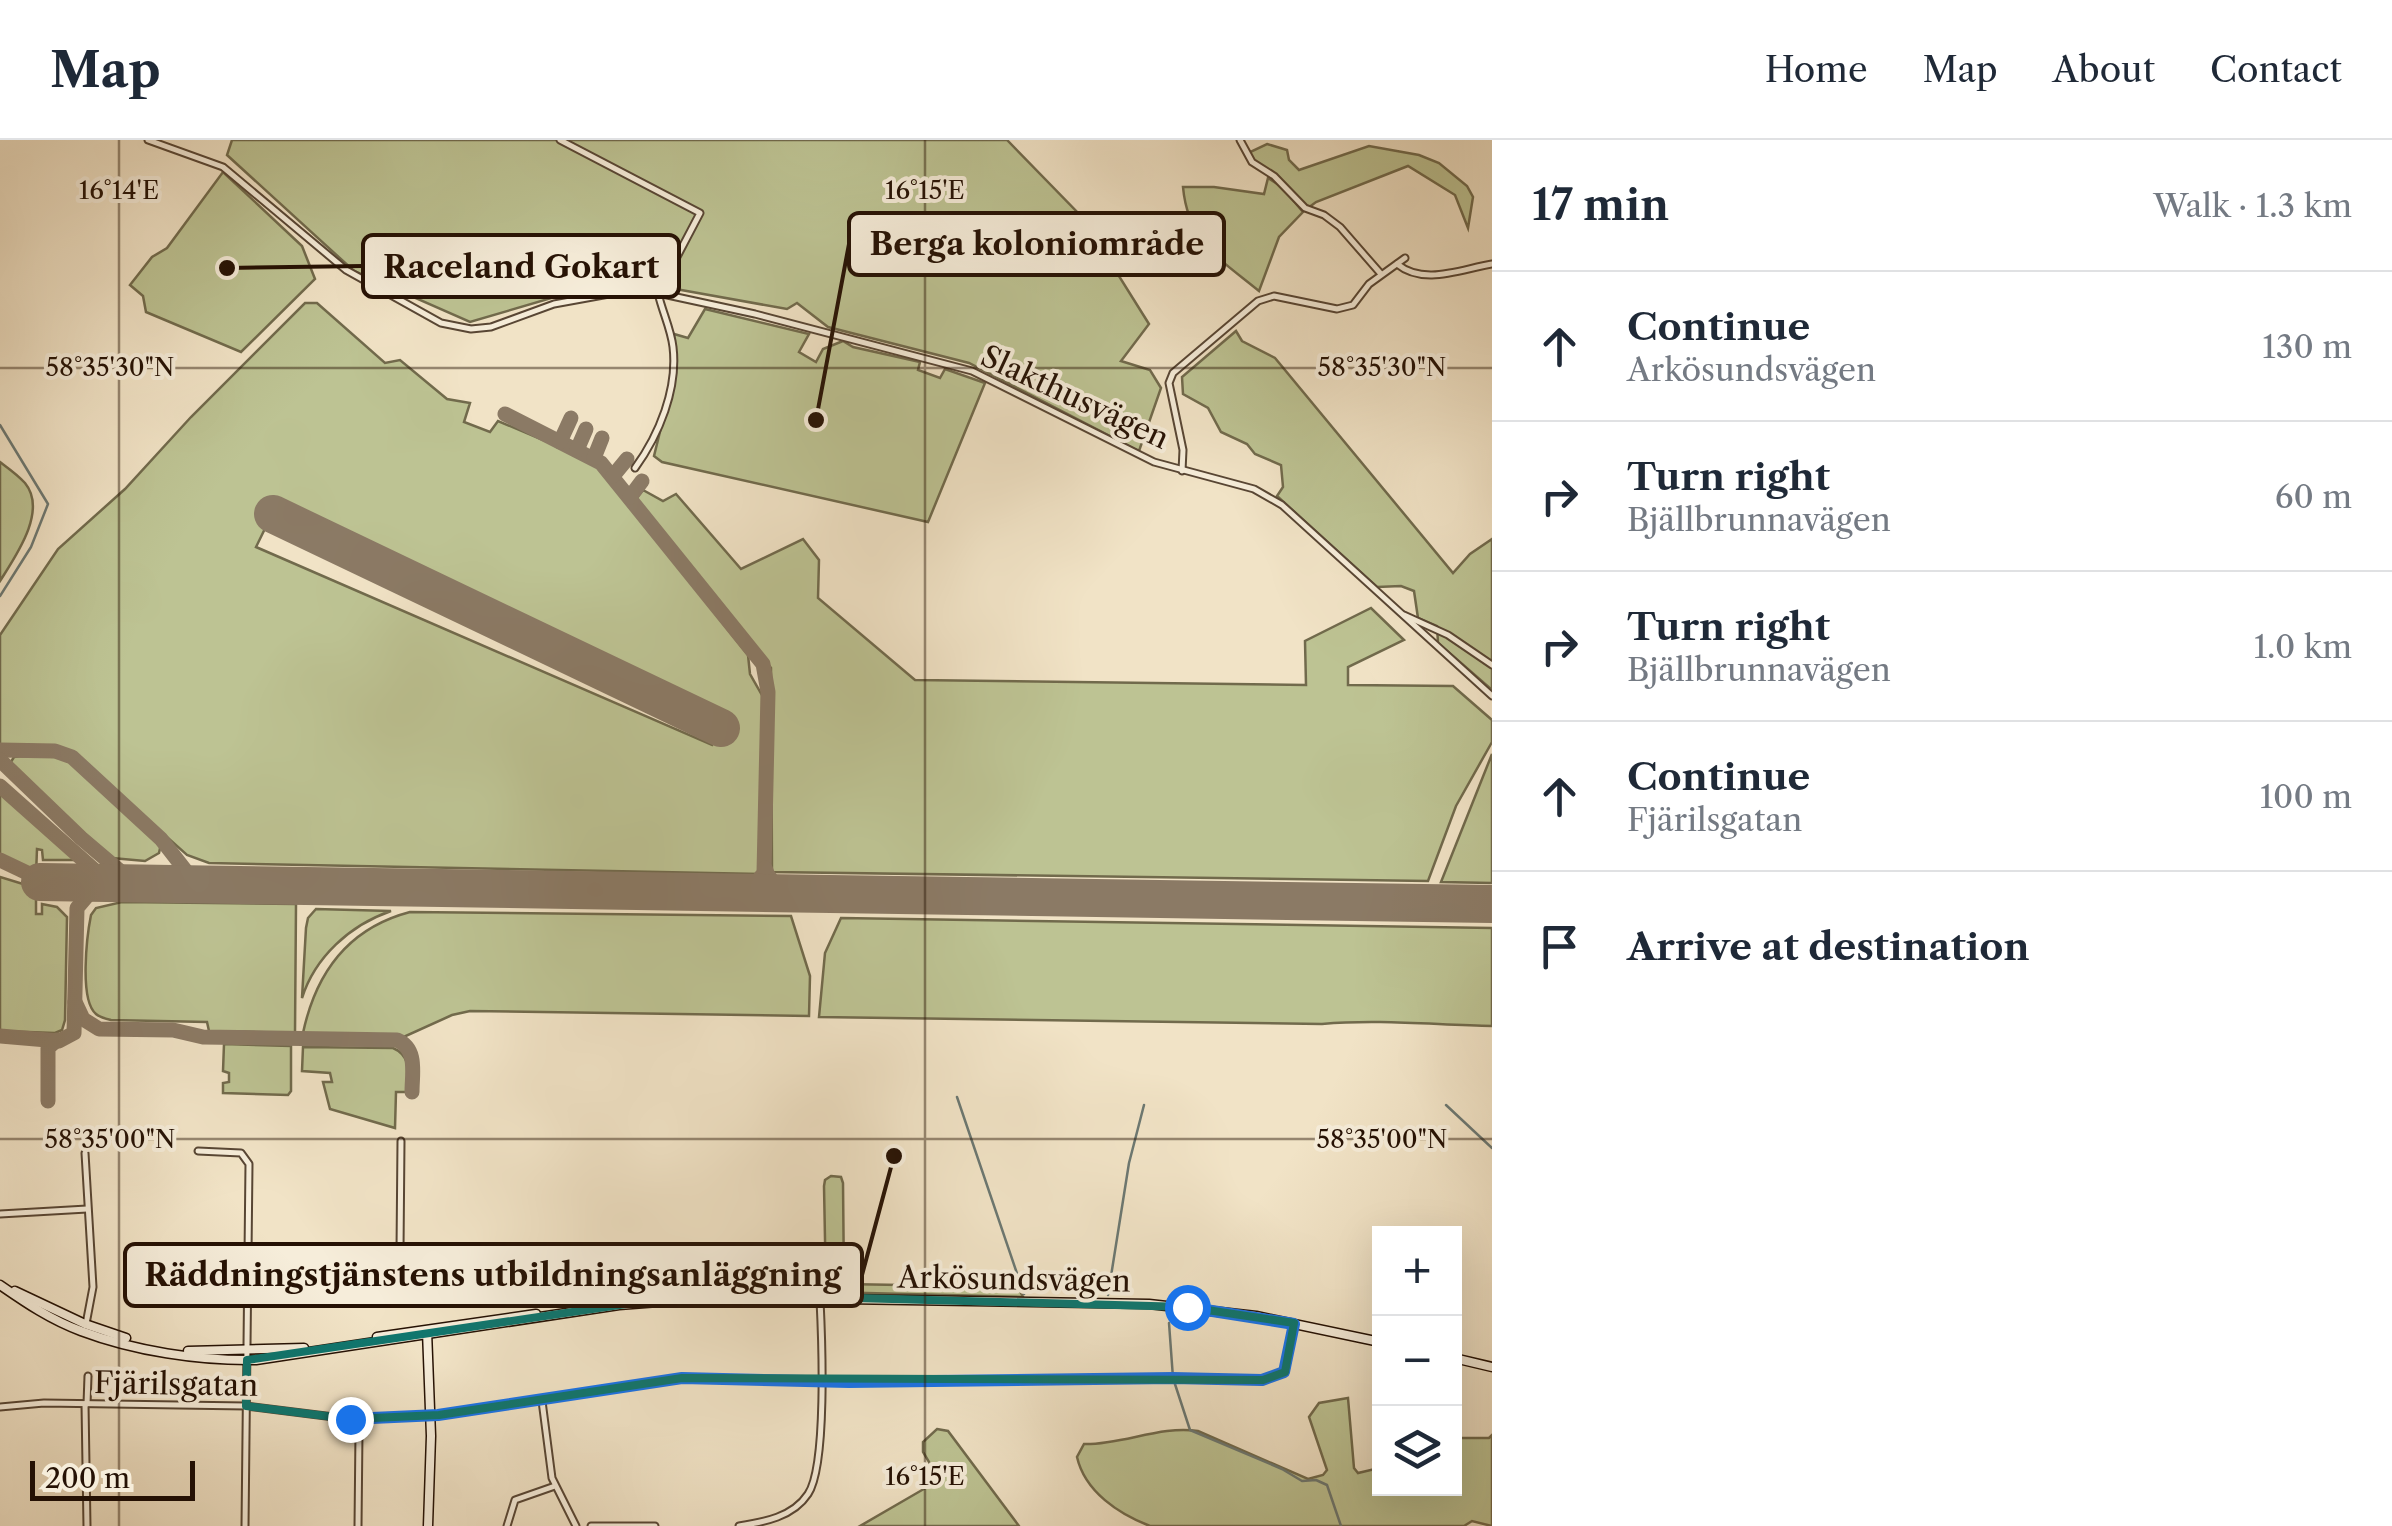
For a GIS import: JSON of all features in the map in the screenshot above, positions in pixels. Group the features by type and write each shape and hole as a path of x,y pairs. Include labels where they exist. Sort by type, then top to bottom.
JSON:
{"main road":[{"name":"Arkösundsvägen","path":"0,1285 45,1314 84,1328 176,1353 247,1356 697,1298 1149,1304 1220,1311 1293,1329 1372,1341"},
{"path":"427,1331 431,1416 428,1526"},
{"path":"1462,1360 1492,1366"}],"street":[{"name":"Slakthusvägen","path":"148,140 223,167 346,270 456,328 491,327 554,304 620,292 658,293 755,314 972,372 1108,441 1182,471 1254,489 1282,505 1492,696"},
{"path":"560,140 700,213 658,293 673,345 673,376 652,446 635,468"},
{"path":"1240,140 1252,162 1274,176 1305,208 1340,227 1381,274 1405,258"},
{"path":"1397,264 1410,273 1428,276 1492,264"},
{"name":"Slakthusvägen","path":"1182,471 1181,433 1169,383 1173,374 1258,301 1274,296 1337,309 1352,305 1381,274"},
{"path":"1401,616 1448,635 1492,666"},
{"path":"248,1261 394,1262 400,1250 401,1141"},
{"path":"198,1152 241,1154 250,1164 245,1526"},
{"path":"84,1328 93,1287 85,1153"},
{"path":"0,1214 87,1209"},
{"path":"739,1526 791,1512 817,1478 820,1297"},
{"name":"Fjärilsgatan","path":"0,1406 246,1406 350,1419 431,1416 664,1379 1262,1380 1284,1372 1293,1329"},
{"path":"87,1526 88,1376"},
{"path":"542,1400 555,1486 576,1526"},
{"path":"350,1419 359,1432 358,1526"},
{"path":"507,1526 515,1500 555,1486"},
{"path":"591,1526 654,1526"}],"highlighted area":[{"path":"820,1297 1187,1307 1294,1323 1285,1372 1263,1380 682,1378 439,1415 350,1419 246,1406 247,1360 633,1303"}],"green space":[{"path":"232,140 1007,140 1082,217 1149,324 1121,361 1150,370 1161,388 1139,451 969,363 828,327 797,303 787,309 659,286 582,289 470,322 354,271 227,155"},
{"path":"1267,144 1287,150 1289,160 1299,170 1369,146 1419,155 1439,163 1467,186 1473,197 1468,228 1455,195 1408,166 1308,208 1248,153"},
{"path":"223,172 302,246 315,279 241,352 146,312 143,296 130,285 152,257 167,248"},
{"path":"1268,178 1282,187 1303,212 1279,237 1259,291 1219,259 1199,236 1186,206 1183,187 1264,194"},
{"path":"305,303 317,303 385,363 400,360 447,399 470,403 464,422 490,432 498,421 581,456 601,469 748,655 750,674 763,697 761,874 209,863 187,855 74,754 60,748 0,746 0,635 58,549 125,489","holes":["278,502 727,714 712,745 256,547"]},
{"path":"705,309 809,334 799,352 816,362 823,349 843,341 853,347 920,362 918,370 940,378 945,369 985,383 928,522 662,462 654,456 675,371 674,334 688,338"},
{"path":"1236,331 1242,341 1275,358 1453,573 1470,554 1492,539 1492,690 1438,643 1437,626 1418,618 1414,591 1401,586 1377,587 1277,496 1283,487 1281,465 1221,432 1208,408 1183,394 1182,377"},
{"path":"0,462 25,483 33,507 27,534 0,581"},
{"path":"643,490 663,501 676,494 741,569 803,539 819,560 818,598 915,680 1306,685 1305,641 1371,608 1404,640 1348,667 1348,685 1453,686 1492,720 1492,742 1456,806 1428,881 772,872 771,668 636,499"},
{"path":"1492,754 1492,883 1441,882"},
{"path":"14,757 70,761 161,844 159,853 145,861 112,858 11,768"},
{"path":"0,790 77,860 43,860 42,850 37,849 36,875 0,855"},
{"path":"0,877 36,888 36,914 42,914 42,904 57,907 67,917 65,1020 62,1030 55,1033 0,1031"},
{"path":"122,902 296,904 295,1033 209,1031 207,1022 111,1020 97,1015 87,995 86,982 91,915 96,908"},
{"path":"316,909 391,911 336,944 316,969 302,998 306,928"},
{"path":"410,912 791,916 810,976 809,1016 470,1011 397,1040 396,1036 303,1033 317,991 338,956 369,929"},
{"path":"841,918 1492,928 1492,1026 819,1017 825,953"},
{"path":"224,1044 291,1046 291,1091 288,1095 223,1093 223,1083 229,1082 229,1073 223,1071"},
{"path":"303,1047 399,1051 408,1066 408,1092 396,1092 395,1128 330,1109 323,1082 332,1082 330,1073 302,1071"},
{"path":"831,1176 841,1177 843,1183 844,1284 1018,1287 1023,1297 826,1292 824,1186"},
{"path":"1348,1398 1354,1468 1358,1473 1372,1470 1372,1496 1462,1496 1462,1438 1492,1435 1492,1526 1472,1521 1464,1526 1150,1526 1127,1515 1095,1491 1077,1457 1084,1444 1170,1431 1198,1431 1308,1479 1327,1470 1309,1417 1319,1403"},
{"path":"937,1429 948,1431 1019,1526 860,1526 929,1486 935,1472 923,1452 923,1442"}],"waterway":[{"path":"0,425 48,504 31,547 0,596"},
{"path":"957,1097 1024,1294"},
{"path":"1108,1295 1129,1163 1144,1105"},
{"path":"1446,1105 1492,1148"},
{"path":"1169,1323 1173,1378 1190,1430 1302,1481 1316,1480 1327,1485 1341,1526"}],"taxiway":[{"path":"505,414 601,463 763,664 768,692 764,873 751,889 715,892"},
{"path":"560,442 571,418"},
{"path":"577,450 586,429"},
{"path":"594,458 602,438"},
{"path":"613,476 627,459"},
{"path":"630,497 642,481"},
{"path":"0,750 55,751 72,757 161,839 196,884"},
{"path":"0,760 134,883"},
{"path":"0,786 109,883"},
{"path":"0,860 40,879"},
{"path":"765,868 780,887 821,894"},
{"path":"0,1036 59,1041 74,1033 77,908 94,888 117,883"},
{"path":"75,1002 83,1019 99,1029 173,1030 203,1037 397,1040 411,1055 412,1092"},
{"path":"48,1101 48,1048 57,1040"}],"runway":[{"path":"273,514 721,728"},
{"path":"40,882 1492,904"}],"place":[{"name":"Raceland Gokart","path":"227,268"},
{"name":"Berga koloniområde","path":"816,420"},
{"name":"Räddningstjänstens utbildningsanläggning","path":"894,1156"}],"route":[{"path":"350,1419 438,1415 682,1378 849,1382 1262,1380 1284,1372 1294,1324 1187,1307"}]}
